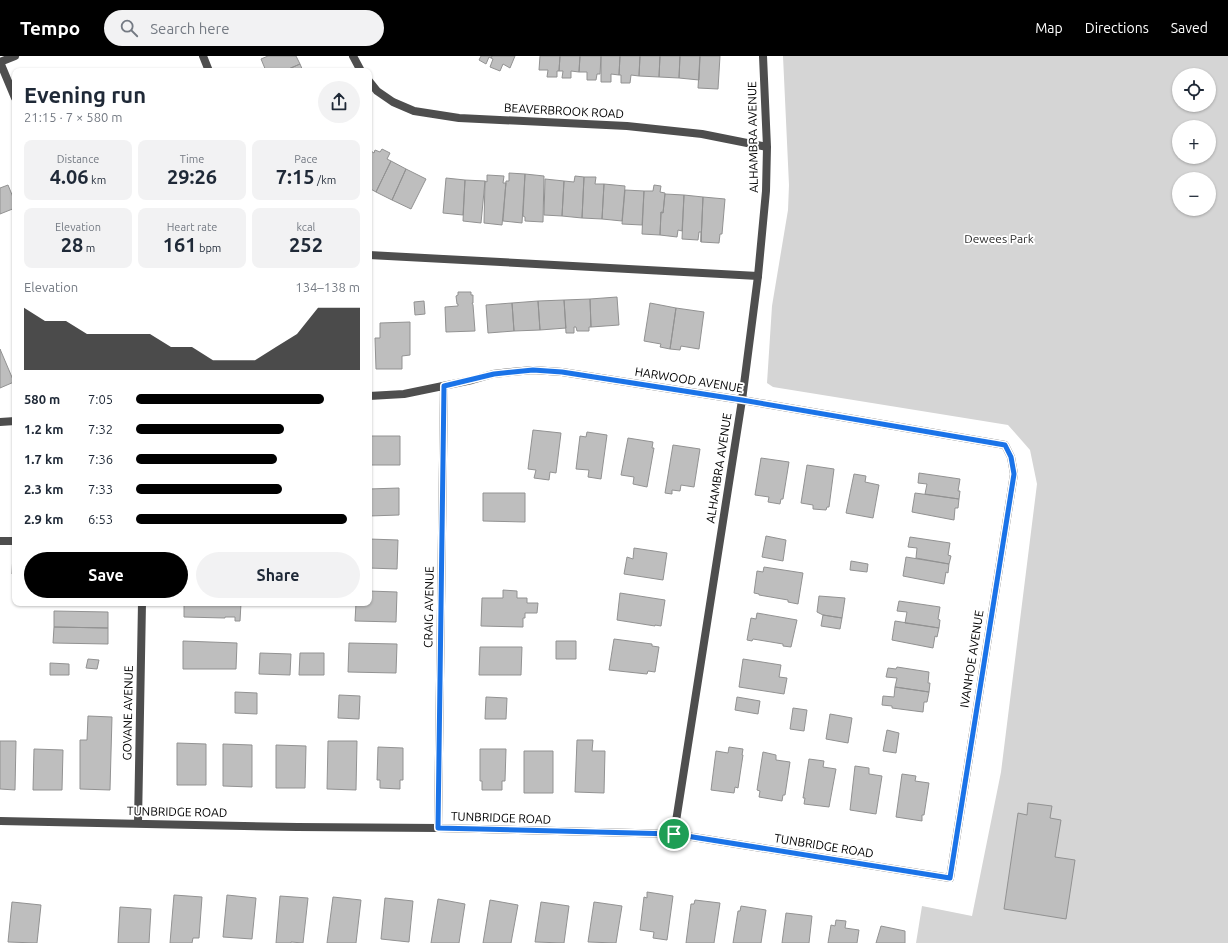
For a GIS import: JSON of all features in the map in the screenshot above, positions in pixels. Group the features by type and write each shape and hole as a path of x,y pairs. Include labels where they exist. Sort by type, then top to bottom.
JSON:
{"street":[{"path":"12,91 0,62 15,56"},
{"path":"203,56 208,68"},
{"path":"353,56 359,68"},
{"name":"ALHAMBRA AVENUE","path":"674,834 742,400 758,276 766,191 767,147 763,56"},
{"name":"BEAVERBROOK ROAD","path":"372,85 377,91 393,102 414,111 459,118 626,126 702,134 767,147"},
{"path":"372,255 758,276"},
{"name":"HARWOOD AVENUE","path":"372,396 404,394 494,374 533,370 562,372 742,400 1005,445"},
{"name":"CRAIG AVENUE","path":"438,828 444,386"},
{"path":"0,422 12,421"},
{"name":"IVANHOE AVENUE","path":"950,878 1014,474 1011,457 1005,445"},
{"path":"0,541 12,541"},
{"name":"GOVANE AVENUE","path":"138,823 142,606"},
{"name":"TUNBRIDGE ROAD","path":"0,821 297,827 438,828 674,834 950,878"}],"green space":[{"name":"Dewees Park","path":"783,56 1228,56 1228,943 916,943 922,906 972,916 1001,772 1037,484 1030,450 1008,425 773,387 767,383 772,306 788,210 789,185"}],"building":[{"path":"268,56 296,56 300,64 291,68 265,68 261,59"},
{"path":"481,56 492,56 491,58 489,57 486,64 479,60"},
{"path":"492,56 515,56 510,68 503,64 500,71 490,67 493,59 491,58"},
{"path":"540,56 560,56 557,77 547,77 548,70 539,70"},
{"path":"560,56 580,56 579,72 571,71 571,78 562,78 563,71 559,71"},
{"path":"580,56 601,56 600,74 597,74 596,80 587,80 587,72 579,72"},
{"path":"601,56 620,56 619,75 611,74 611,82 601,82"},
{"path":"620,56 640,56 639,76 631,75 630,83 621,83 621,75 619,75"},
{"path":"640,56 660,56 659,77 639,76"},
{"path":"660,56 680,56 679,78 659,77"},
{"path":"680,56 700,56 699,80 679,78"},
{"path":"700,56 720,56 718,89 698,88"},
{"path":"300,64 302,68 291,68"},
{"path":"382,149 390,153 387,159 391,161 376,192 372,190 372,152 374,153 375,150 380,152"},
{"path":"391,161 406,169 392,200 376,192"},
{"path":"406,169 426,179 411,209 392,200"},
{"path":"509,173 525,174 522,223 503,221 506,181 509,181"},
{"path":"525,174 544,176 543,222 525,221 525,217 523,216"},
{"path":"487,175 504,176 503,183 506,183 502,225 484,223 485,181 487,182"},
{"path":"575,176 584,177 582,218 562,216 564,181 574,182"},
{"path":"584,177 596,177 595,184 604,184 602,219 582,218"},
{"path":"446,178 465,180 463,215 443,213"},
{"path":"545,179 564,181 562,216 544,215"},
{"path":"465,180 485,181 481,223 463,221"},
{"path":"604,184 625,186 622,221 602,219"},
{"path":"8,185 12,195 12,209 0,214 0,188"},
{"path":"654,185 661,186 660,192 665,193 663,213 661,212 660,235 642,234 644,191 653,191"},
{"path":"625,190 644,191 642,225 622,224"},
{"path":"665,194 684,195 682,231 678,230 677,237 660,235 661,212 663,213"},
{"path":"684,195 703,197 701,242 701,232 699,232 698,240 682,239"},
{"path":"703,197 725,199 722,234 720,234 719,243 701,242"},
{"path":"458,292 471,292 471,295 473,295 472,303 475,331 446,332 445,307 458,306 456,296 458,295"},
{"path":"617,297 619,325 591,327 590,299"},
{"path":"590,299 591,327 589,327 589,331 577,331 576,327 574,327 574,333 566,333 564,300"},
{"path":"564,300 566,328 540,330 538,301"},
{"path":"424,301 425,314 415,315 414,302"},
{"path":"538,301 540,330 514,331 512,303"},
{"path":"512,303 514,331 488,333 486,305"},
{"path":"650,303 676,308 670,349 660,347 661,344 644,341"},
{"path":"676,308 704,312 699,349 681,346 680,350 670,349"},
{"path":"410,322 410,355 402,356 402,369 376,369 375,338 380,338 380,323"},
{"path":"0,349 12,377 12,383 0,388"},
{"path":"533,430 561,433 556,473 550,472 549,480 534,478 536,470 528,469"},
{"path":"587,432 607,435 601,479 588,477 589,470 576,469 580,436 586,437"},
{"path":"372,436 400,436 400,465 372,465"},
{"path":"628,438 653,442 652,448 654,448 647,487 633,484 634,477 621,475"},
{"path":"673,445 700,449 694,487 681,485 680,491 672,490 672,494 665,493"},
{"path":"761,458 789,462 783,499 781,499 780,504 768,502 769,497 755,495"},
{"path":"807,465 834,469 829,507 827,507 826,510 813,509 813,505 801,503"},
{"path":"919,473 960,479 958,491 960,491 959,499 925,494 927,484 918,483"},
{"path":"854,474 866,476 865,482 879,485 873,518 846,513"},
{"path":"399,488 399,515 372,516 372,489"},
{"path":"483,493 525,493 525,522 483,521"},
{"path":"915,493 959,499 958,508 955,508 954,520 912,512"},
{"path":"766,536 786,540 783,561 762,557"},
{"path":"910,537 950,543 948,555 951,556 949,564 916,558 917,548 908,547"},
{"path":"372,539 398,540 397,569 372,568"},
{"path":"634,548 667,553 663,580 624,574 627,557 633,559"},
{"path":"906,557 949,564 948,573 946,572 944,584 903,576"},
{"path":"851,561 868,564 867,572 850,570"},
{"path":"764,567 803,573 798,604 788,602 788,600 754,593 757,571 763,572"},
{"path":"503,590 517,591 517,598 527,598 527,603 538,603 537,613 525,613 525,618 523,618 523,627 481,626 482,598 503,598"},
{"path":"372,591 397,592 396,622 355,621 356,606 372,606"},
{"path":"620,593 665,600 661,626 617,620"},
{"path":"819,596 845,598 842,618 823,615 817,612"},
{"path":"899,601 940,607 938,619 940,620 939,628 905,623 907,612 897,611"},
{"path":"184,606 241,606 240,621 235,621 235,617 184,617"},
{"path":"54,611 108,612 108,628 54,627"},
{"path":"757,613 797,620 791,647 783,646 783,644 753,639 752,641 747,640 751,618 756,619"},
{"path":"823,615 842,618 840,629 821,626"},
{"path":"895,621 939,628 937,637 935,636 933,648 892,640"},
{"path":"54,627 108,628 108,644 53,643"},
{"path":"614,639 652,644 652,646 659,647 655,672 648,671 647,674 609,670"},
{"path":"183,641 237,643 236,669 183,669"},
{"path":"556,641 576,641 576,659 556,659"},
{"path":"349,643 397,644 396,673 348,672"},
{"path":"480,647 522,647 521,675 479,675"},
{"path":"260,653 291,654 290,675 259,674"},
{"path":"300,653 324,653 324,675 299,675"},
{"path":"88,659 99,660 97,669 86,668"},
{"path":"743,659 781,665 779,677 787,678 784,694 739,687"},
{"path":"50,663 69,664 69,675 50,675"},
{"path":"897,667 929,672 929,692 895,687 897,678 886,677 888,668 896,669"},
{"path":"895,687 929,692 927,702 924,702 923,712 892,708 892,706 882,705 883,696 894,697"},
{"path":"235,692 257,693 257,714 235,713"},
{"path":"339,695 360,696 359,719 338,718"},
{"path":"486,697 507,698 506,719 485,719"},
{"path":"737,697 760,701 758,714 735,710"},
{"path":"793,708 807,710 804,731 790,729"},
{"path":"830,714 852,718 848,743 826,739"},
{"path":"88,716 112,717 110,790 80,789 80,740 87,740"},
{"path":"887,730 899,733 896,753 883,751"},
{"path":"577,740 593,740 592,751 605,751 604,793 575,792"},
{"path":"0,741 16,741 15,790 0,789"},
{"path":"328,741 357,741 356,790 327,789"},
{"path":"177,743 206,744 206,785 177,785"},
{"path":"223,744 252,745 252,787 223,786"},
{"path":"276,745 306,746 305,788 276,788"},
{"path":"378,747 403,748 403,780 400,780 400,789 380,788 380,780 377,780"},
{"path":"729,747 743,749 738,788 735,787 734,793 711,790 716,751 728,753"},
{"path":"34,749 63,750 62,790 33,790"},
{"path":"480,749 506,749 505,781 502,781 502,790 482,790 482,781 480,781"},
{"path":"524,751 553,751 553,793 524,793"},
{"path":"763,752 776,755 776,760 790,762 785,795 783,795 782,801 759,797 760,791 757,790"},
{"path":"809,759 824,761 823,767 836,769 829,807 804,804 805,798 803,798"},
{"path":"855,766 869,768 869,774 882,776 876,814 850,810"},
{"path":"902,774 916,776 915,781 929,783 922,821 896,817"},
{"path":"1028,803 1052,806 1050,818 1061,820 1055,857 1075,860 1066,919 1004,909 1018,813 1027,815"},
{"path":"647,892 673,896 667,940 653,938 654,932 640,930 644,897 647,898"},
{"path":"174,895 202,897 199,938 193,938 192,943 170,943"},
{"path":"227,895 256,898 252,939 223,937"},
{"path":"280,896 308,898 303,943 276,943"},
{"path":"333,897 361,900 356,943 327,943"},
{"path":"385,898 413,901 409,942 381,939"},
{"path":"438,899 465,904 459,943 431,943"},
{"path":"490,900 518,905 511,943 483,943"},
{"path":"695,900 720,903 714,943 686,943 691,904 694,904"},
{"path":"12,902 41,905 37,943 8,942"},
{"path":"541,902 569,906 564,943 535,942"},
{"path":"594,902 622,906 616,943 588,942"},
{"path":"741,906 766,910 761,943 733,943 738,911 740,911"},
{"path":"120,907 151,909 149,943 118,943"},
{"path":"786,913 812,916 809,943 782,943"},
{"path":"836,920 846,921 845,928 859,930 857,943 828,943 831,925 835,926"},
{"path":"881,926 905,931 905,943 876,943"}],"route":[{"path":"533,370 562,372 742,400 1005,445 1011,457 1014,474 950,878 674,834 438,828 444,386 494,374 533,370"}]}
